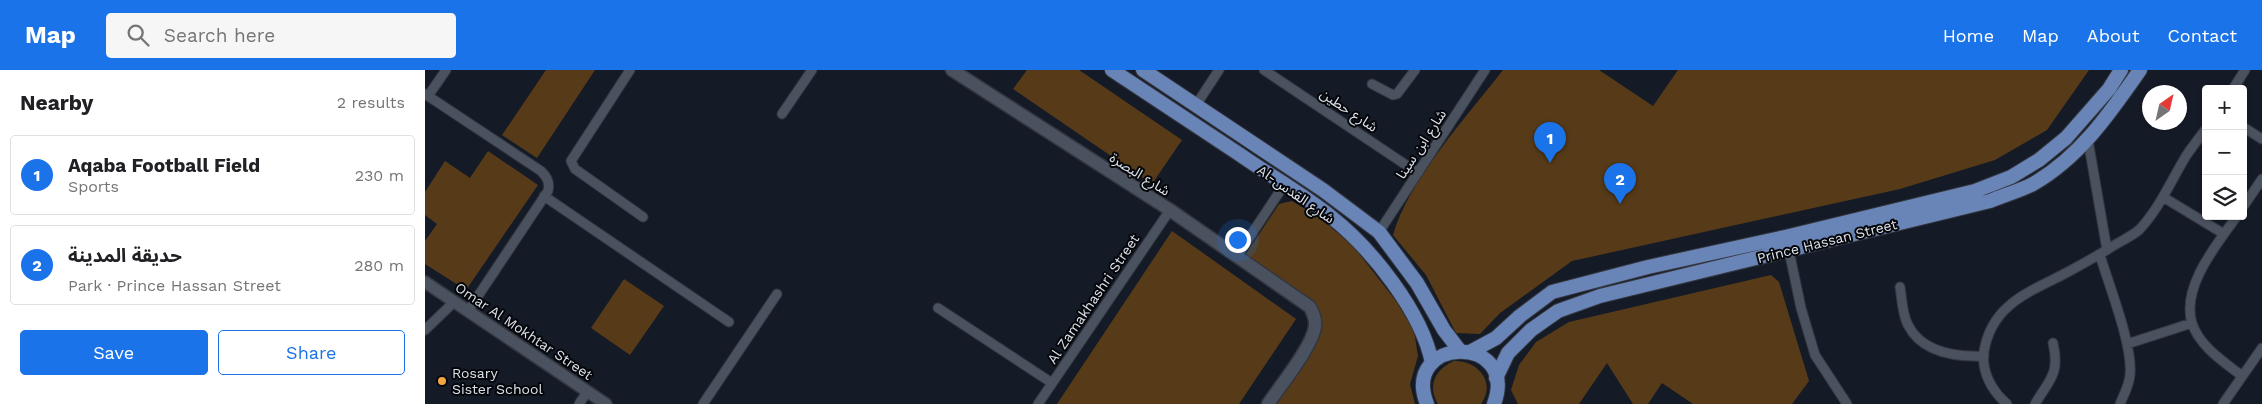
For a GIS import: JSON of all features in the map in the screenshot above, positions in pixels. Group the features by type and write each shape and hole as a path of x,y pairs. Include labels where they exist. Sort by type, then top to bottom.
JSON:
{"main road":[{"name":"شارع البصرة","path":"952,70 1170,210 1310,307 1315,326 1310,343 1268,404"},
{"name":"Al-شارع القدس","path":"1113,70 1331,216 1363,248 1399,291 1418,323 1430,350 1432,363"},
{"name":"Al-شارع القدس","path":"1143,70 1323,190 1379,232 1417,283 1444,330 1465,351 1484,359 1496,378"},
{"name":"Prince Hassan Street","path":"1496,378 1508,353 1531,330 1558,311 1601,296 1975,191 2011,177 2039,160 2066,138 2102,96 2121,70"},
{"name":"Prince Hassan Street","path":"1432,363 1445,354 1465,351 1496,338 1520,316 1552,292 1648,266 1787,243 1990,201 2031,184 2056,169 2088,140 2140,70"},
{"path":"1427,404 1423,388 1424,379 1432,363"},
{"path":"1496,378 1498,400"}],"street":[{"path":"446,70 426,95 541,171 548,180 549,186 468,311"},
{"path":"630,70 571,161 575,169 643,217"},
{"path":"781,114 812,70"},
{"path":"1196,104 1219,70"},
{"name":"شارع حطين","path":"1264,70 1418,173"},
{"path":"1372,84 1393,95 1397,94 1415,70"},
{"name":"شارع ابن سينا","path":"1379,232 1485,70"},
{"path":"2236,85 2245,70"},
{"path":"2007,404 1999,397 1988,380 1983,356 1987,335 2004,309 2018,298 2104,252 2139,230 2163,197 2187,155 2205,130"},
{"path":"2247,130 2262,140"},
{"path":"2088,140 2104,252 2127,344 2130,373 2128,386 2120,404"},
{"path":"2247,201 2262,179"},
{"path":"1237,256 1284,185"},
{"path":"544,196 729,322"},
{"path":"2163,197 2224,234"},
{"name":"Al Zamakhashri Street","path":"1038,404 1170,210"},
{"path":"2234,220 2196,280 2190,295 2192,323 2201,339 2212,352 2242,376"},
{"path":"1787,243 1801,308 1815,355 1847,404"},
{"name":"Omar Al Mokhtar Street","path":"425,282 606,404"},
{"path":"1900,286 1903,310 1908,326 1919,339 1933,349 1947,354 1961,357 1983,356"},
{"path":"703,404 777,294"},
{"path":"425,330 454,302"},
{"path":"938,308 1052,383"},
{"path":"2127,344 2192,323"},
{"path":"2035,404 2056,368 2057,360 2053,343"},
{"path":"2223,404 2262,348"},
{"path":"579,404 587,392"}],"shaded area":[{"path":"546,70 595,70 537,158 502,135"},
{"path":"1027,70 1079,70 1182,140 1152,184 1013,89"},
{"path":"1503,70 1599,70 1653,106 1678,70 2089,70 2047,130 1995,160 1900,189 1572,261 1500,313 1480,334 1456,333 1426,275 1393,235 1401,214 1425,171 1440,149"},
{"path":"488,151 538,185 466,290 425,264 425,241 437,224 425,215 425,192 445,161 470,178"},
{"path":"1292,201 1320,218 1353,246 1396,301 1414,331 1418,356 1410,384 1415,404 1269,404 1318,330 1312,306 1250,262 1246,254 1279,204"},
{"path":"1172,231 1296,319 1239,404 1057,404"},
{"path":"1771,275 1779,282 1809,381 1792,404 1693,404 1662,383 1648,404 1633,404 1607,363 1579,404 1518,404 1511,390 1519,365 1536,342 1569,322"},
{"path":"624,279 664,306 630,355 591,328"},
{"path":"1454,361 1470,364 1477,368 1486,380 1487,388 1481,404 1438,404 1433,391 1435,379 1447,364"}],"place":[{"name":"Aqaba Football Field","path":"1550,163"},
{"name":"حديقة المدينة","path":"1620,204"},
{"name":"Rosary Sister School","path":"442,381"}]}
